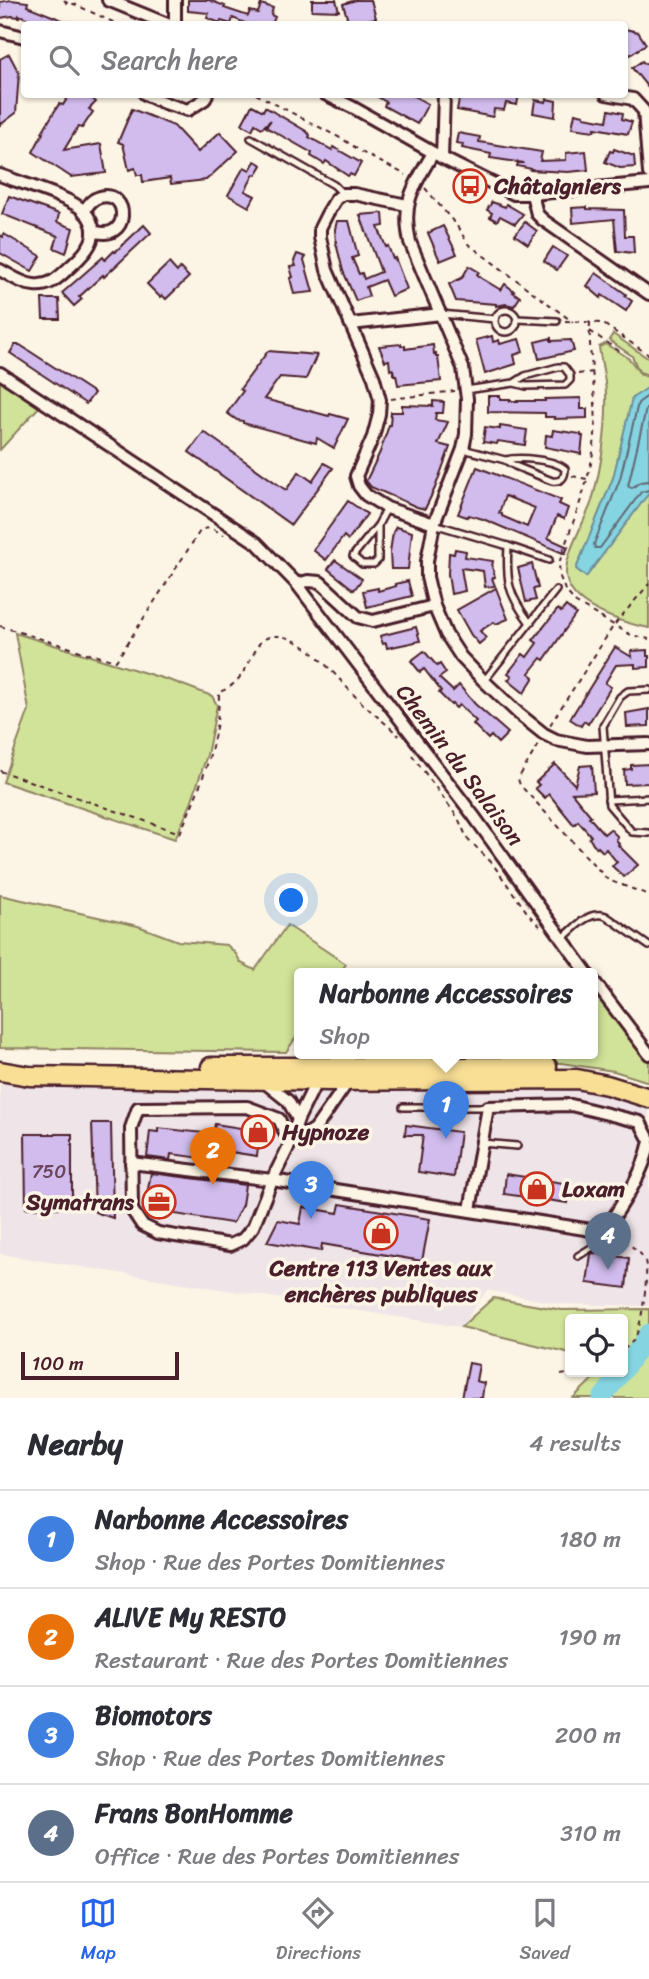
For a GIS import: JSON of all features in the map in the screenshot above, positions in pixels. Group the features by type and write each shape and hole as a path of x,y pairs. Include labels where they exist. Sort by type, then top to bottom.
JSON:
{"main road":[{"path":"0,1070 29,1076 261,1080 321,1073 478,1066 580,1068 611,1074 649,1087"},
{"path":"0,1070 303,1067 352,1080 576,1079 649,1098"}],"street":[{"path":"108,0 160,21"},
{"path":"175,0 175,21"},
{"path":"0,31 21,36"},
{"path":"153,98 188,110 205,98"},
{"path":"333,98 438,156 514,194 649,183"},
{"path":"444,98 438,156 417,181 407,205 406,225 463,368 468,406 463,449 434,524 428,552 427,576 434,606 446,634 461,657 519,715 556,740 582,746 649,744"},
{"path":"628,98 634,99 644,111 649,173"},
{"path":"0,175 75,204 89,218 93,232 91,244 85,253 55,281 48,284 36,286 24,283 0,270"},
{"path":"407,205 343,194 336,199 327,214 320,228 320,237 327,271 374,378 380,400 373,437 356,477 359,486 366,495 387,508 434,524"},
{"path":"532,194 537,214 543,220 649,294"},
{"path":"84,212 90,202 104,195 118,202 122,208 122,221 117,229 108,233 93,232"},
{"path":"351,324 441,314"},
{"name":"Chemin du Salaison","path":"0,373 257,543 298,584 465,805 583,968"},
{"path":"298,584 320,582 358,617 373,621 434,606"},
{"path":"598,987 649,1054"},
{"path":"321,1073 330,1109"},
{"path":"290,1144 279,1119 247,1107 138,1108 131,1128 132,1210 142,1225 158,1233 230,1245 243,1239 253,1227 290,1144 298,1119 321,1073"},
{"path":"261,1080 288,1101 298,1119"},
{"path":"290,1144 315,1129 352,1080"},
{"path":"470,1210 488,1107 571,1105 640,1122 649,1139"},
{"path":"131,1163 272,1180 604,1232 647,1163 649,1145"}],"lane":[{"path":"251,138 334,185 343,194"},
{"path":"506,310 513,313 517,319 514,329 504,332 496,326 495,319 499,312 506,310"},
{"path":"441,314 495,319"},
{"path":"517,319 557,321"},
{"path":"466,390 514,383 526,386 565,385 570,380 570,374 564,367 558,367 525,376 514,383"},
{"path":"463,449 505,460 552,481 562,479 565,474 561,465 517,457 505,460"},
{"path":"379,525 378,560 374,564 362,564 353,556 379,525 387,508"},
{"path":"434,524 549,561"},
{"path":"508,546 507,575 511,592 530,623"},
{"path":"484,681 556,590"},
{"path":"649,690 628,691 620,697 603,726 609,805 632,832 649,832"},
{"path":"608,800 649,798"},
{"path":"562,939 589,916 600,914 649,946"},
{"path":"403,1107 488,1107"},
{"path":"482,1143 517,1146"},
{"path":"578,1256 596,1245 604,1232"}],"path":[{"path":"64,0 111,21"},
{"path":"264,98 344,139 365,155 411,178"},
{"path":"422,184 457,226 468,244 573,322 602,323 649,355"},
{"path":"590,322 589,344 596,393 595,436 587,480 559,564 565,590 576,603 631,635 649,639"},
{"path":"589,330 619,351"},
{"path":"570,374 593,372"},
{"path":"380,400 466,390"},
{"path":"565,474 587,480"},
{"path":"0,626 116,660 200,531 205,527 212,528 228,537"},
{"path":"0,771 180,833 200,786 212,748 219,715 219,692 229,689 237,681 259,643 273,636 294,640 305,646 404,741"},
{"path":"382,715 385,723"},
{"path":"409,750 458,818 467,838 492,863 529,915 538,925 553,927"},
{"path":"604,1232 641,1253 646,1264 646,1285 637,1332 628,1346"},
{"path":"561,1375 565,1374"}],"shaded area":[{"path":"0,1080 260,1093 536,1084 586,1088 649,1106 649,1306 560,1304 487,1290 461,1327 0,1254"}],"green space":[{"path":"613,334 649,359 649,375 639,372 632,356 609,340"},
{"path":"605,344 626,356 640,373 649,377 649,628 611,617 585,603 568,584 566,572 572,546 592,501 601,462 606,395 599,347"},
{"path":"0,379 40,406 0,450"},
{"path":"15,633 212,696 217,705 207,755 190,806 175,839 3,782 29,710"},
{"path":"0,895 138,926 178,941 227,945 241,963 255,970 287,925 346,964 343,968 294,968 294,1040 286,1052 0,1048"},
{"path":"598,995 649,1061 649,1082 614,1071 561,1063 441,1061 598,1059"},
{"path":"493,1298 562,1310 649,1309 649,1398 573,1398 595,1377 628,1377 628,1314 565,1314 565,1352 461,1327"}],"water":[{"path":"649,387 649,493 586,577 576,569 613,478 632,398"}],"building":[{"path":"188,0 209,0 248,16 250,11 258,13 261,4 273,8 271,15 275,17 273,21 240,21 233,18 232,21 215,21 207,18 209,13 188,11"},
{"path":"312,0 336,0 339,11 312,10"},
{"path":"356,0 371,0 376,18 348,21 343,4"},
{"path":"0,2 28,2 27,6 64,21 34,21 19,15 0,18"},
{"path":"628,30 638,32 646,44 630,55"},
{"path":"9,54 19,73 16,113 0,125 0,59"},
{"path":"642,61 645,64 649,61 649,89 632,68"},
{"path":"67,98 92,98 96,102 89,109 93,112 82,128 78,127 64,150 101,144 106,173 71,177 33,152 59,104 63,105"},
{"path":"380,98 417,98 428,104 417,124 384,106 386,102"},
{"path":"459,98 518,98 517,105 506,103 504,110 494,109 493,117 457,110"},
{"path":"547,99 556,101 555,117 533,113 535,100 546,102"},
{"path":"252,105 263,111 265,107 306,131 309,137 361,163 354,176 348,176 326,161 324,164 311,156 312,153 266,127 271,120 262,128 255,124 252,130 242,124"},
{"path":"132,109 174,126 198,152 220,132 238,151 206,180 171,184 170,178 143,182 142,175 137,175 135,168 129,170 123,144 118,142"},
{"path":"609,110 623,113 622,119 632,122 628,134 595,128 594,131 572,128 575,113 607,121"},
{"path":"458,133 480,137 479,142 542,152 540,161 566,160 566,153 586,151 588,170 531,170 517,166 518,163 524,163 490,158 491,154 462,148 463,144 456,143"},
{"path":"614,149 634,156 635,167 620,168 605,162 610,151 613,152"},
{"path":"255,161 262,165 245,191 255,196 249,207 228,195 244,167 250,170"},
{"path":"9,196 59,214 57,222 73,228 66,253 54,248 58,236 2,214"},
{"path":"492,202 505,207 506,204 523,214 515,224 500,216 497,221 490,217 492,213 487,210"},
{"path":"572,208 624,210 625,236 633,236 634,253 617,251 614,219 573,223"},
{"path":"383,213 384,226 378,227 386,247 388,246 393,259 395,258 407,289 391,296 384,280 366,287 369,296 356,301 343,271 336,243 337,221 349,221 358,256 352,258 364,279 381,272 360,215"},
{"path":"525,222 537,231 528,244 515,235"},
{"path":"144,225 151,233 79,297 82,299 74,306 62,293 103,257 105,260 115,252"},
{"path":"443,226 457,254 440,261 428,233"},
{"path":"4,234 41,256 32,271 0,253 0,235 3,237"},
{"path":"553,247 567,256 557,270 544,261"},
{"path":"297,254 306,257 304,260 313,292 294,294 290,267 296,266 294,261"},
{"path":"169,263 177,272 180,268 189,277 166,299 162,295 160,297 147,284"},
{"path":"469,266 479,272 477,274 481,278 501,290 505,284 514,291 520,297 514,306 456,301 449,284 462,278"},
{"path":"596,273 632,301 626,311 602,295 601,298 587,286"},
{"path":"42,299 59,299 60,319 43,319"},
{"path":"492,336 493,342 499,340 500,344 519,339 523,352 514,355 516,364 485,374 476,340"},
{"path":"551,338 551,341 571,340 574,351 539,359 535,342"},
{"path":"401,344 405,349 433,345 434,354 438,357 441,381 398,385 393,369 390,370 389,360 385,361 379,346"},
{"path":"15,345 20,345 94,393 86,404 10,353"},
{"path":"268,351 317,355 306,379 280,377 264,399 348,419 334,448 317,438 316,443 243,423 227,413 243,391 240,389"},
{"path":"488,396 500,396 500,399 510,401 581,398 581,409 587,409 587,418 554,419 555,417 545,417 545,413 488,412"},
{"path":"433,401 444,402 443,413 436,413 435,420 448,422 438,444 450,447 425,509 371,487 366,481 390,425 391,412 402,412 402,405 433,406"},
{"path":"500,426 527,430 525,445 483,442 485,427 500,429"},
{"path":"553,430 581,434 581,454 545,447 546,435 552,436"},
{"path":"204,432 286,490 299,472 312,481 324,463 333,468 291,525 189,452"},
{"path":"477,467 561,500 559,504 568,508 564,519 557,516 548,538 568,547 565,554 483,519 458,514","holes":["505,496 535,508 527,527 499,513"]},
{"path":"348,501 367,514 348,540 344,536 326,560 313,550"},
{"path":"396,527 412,532 408,569 391,569 390,552"},
{"path":"455,549 466,551 465,557 493,561 495,577 492,578 495,586 485,587 483,571 461,568 465,591 451,594 449,553 454,554"},
{"path":"335,560 362,579 354,590 328,569"},
{"path":"532,564 538,588 533,589 536,600 526,602 518,568"},
{"path":"408,581 412,596 367,607 363,591 378,588 378,591"},
{"path":"496,588 508,619 496,624 494,622 480,631 486,638 479,644 457,610"},
{"path":"566,606 576,614 544,660 541,658 529,673 534,677 524,693 508,680 512,676 508,673 523,654 527,657 537,643 533,640 558,609 561,612"},
{"path":"416,627 420,641 387,648 386,643 383,644 380,636"},
{"path":"615,647 632,657 631,651 647,650 649,667 635,668 635,664 616,665 605,683 611,687 588,724 584,721 581,726 570,719"},
{"path":"424,651 437,666 440,664 446,673 439,678 453,691 459,685 475,704 508,733 498,743 491,736 488,739 473,724 476,721 459,705 456,708 451,705 439,693 441,691 424,669 420,672 411,661"},
{"path":"649,709 649,726 627,727 626,713"},
{"path":"555,764 575,785 580,766 592,765 594,792 572,793 604,834 610,829 618,837 618,845 638,865 624,877 612,866 617,862 606,849 603,852 597,848 578,821 574,825 549,794 545,798 535,788 539,785 536,782"},
{"path":"649,764 649,783 625,784 624,770 631,769 631,765"},
{"path":"92,1123 111,1123 113,1218 95,1212"},
{"path":"215,1124 260,1131 257,1156 204,1148 202,1158 171,1154 170,1160 147,1157 150,1131 158,1132 158,1128 213,1134"},
{"path":"406,1125 460,1132 454,1177 418,1172 423,1135 405,1135"},
{"path":"25,1134 72,1134 72,1208 26,1208"},
{"path":"151,1173 245,1185 242,1205 231,1223 150,1210 148,1189"},
{"name":"Loxam","path":"506,1174 570,1184 568,1203 504,1194"},
{"name":"Centre 113 Ventes aux enchères publiques","path":"340,1204 430,1219 422,1261 322,1244 321,1251 267,1242 278,1220 300,1224 303,1207 338,1213"},
{"path":"593,1253 629,1258 626,1288 587,1283"},
{"path":"469,1363 479,1365 476,1381 484,1383 482,1398 462,1398"}],"waterway":[{"path":"628,1364 649,1333"},
{"path":"602,1398 618,1377"}],"place":[{"name":"Châtaigniers","path":"470,186"},
{"name":"Hypnoze","path":"258,1132"},
{"name":"Narbonne Accessoires","path":"446,1139"},
{"name":"ALIVE My RESTO","path":"213,1185"},
{"name":"Loxam","path":"537,1189"},
{"name":"Symatrans","path":"159,1202"},
{"name":"Biomotors","path":"311,1219"},
{"name":"Centre 113 Ventes aux enchères publiques","path":"381,1233"},
{"name":"Frans BonHomme","path":"608,1270"}]}
